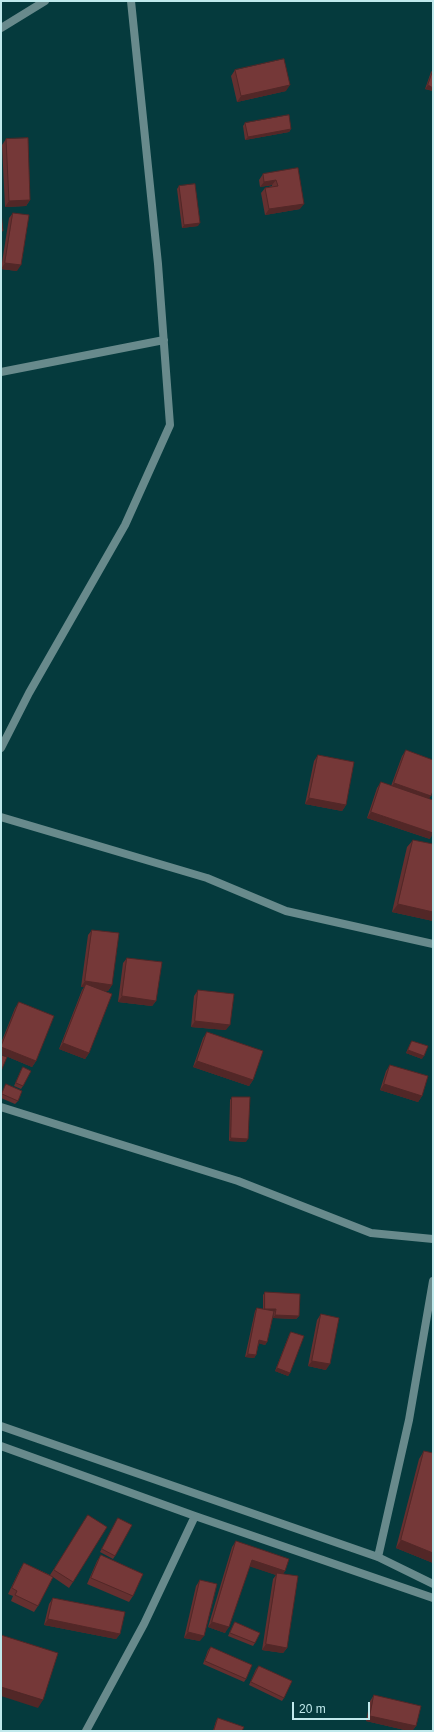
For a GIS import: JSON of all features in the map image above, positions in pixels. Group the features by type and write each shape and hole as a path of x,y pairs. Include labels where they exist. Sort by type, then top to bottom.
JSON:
{"street":[{"path":"1,28 45,1"},
{"path":"1,748 29,694 124,525 170,425 158,264 131,1"},
{"path":"1,372 164,340"},
{"path":"1,817 207,878 286,911 433,944"},
{"path":"1,1107 238,1181 371,1233 433,1239"},
{"path":"378,1557 409,1420 433,1281"},
{"path":"1,1426 378,1557 433,1584"},
{"path":"1,1446 195,1516 433,1598"},
{"path":"86,1731 144,1624 195,1516"}],"building":[{"path":"284,59 290,85 241,96 235,70"},
{"path":"433,70 433,88 428,85"},
{"path":"289,115 291,129 248,137 245,123"},
{"path":"28,138 30,200 9,201 6,139"},
{"path":"298,168 304,204 269,209 265,188 278,186 276,180 264,182 263,174"},
{"path":"195,184 200,223 184,225 179,186"},
{"path":"1,213 3,231 1,231"},
{"path":"13,213 29,215 21,265 5,263"},
{"path":"406,750 433,760 433,791 431,796 394,783"},
{"path":"318,755 354,762 346,805 309,798"},
{"path":"381,782 433,800 433,833 371,812"},
{"path":"413,840 433,844 433,912 398,904"},
{"path":"92,930 119,933 112,985 85,981"},
{"path":"127,958 162,962 156,1001 122,996"},
{"path":"86,984 112,994 89,1053 63,1043"},
{"path":"198,990 234,994 230,1025 195,1021"},
{"path":"19,1002 54,1016 36,1061 1,1047"},
{"path":"207,1032 263,1051 253,1080 197,1061"},
{"path":"412,1041 428,1046 424,1056 408,1050"},
{"path":"1,1055 7,1057 1,1071"},
{"path":"390,1065 428,1076 422,1096 384,1084"},
{"path":"23,1067 31,1071 23,1086 16,1083"},
{"path":"6,1084 22,1091 18,1101 2,1094"},
{"path":"232,1097 250,1097 248,1139 231,1138"},
{"path":"265,1292 300,1294 299,1316 275,1315 276,1309 265,1309"},
{"path":"257,1308 274,1311 267,1342 259,1340 256,1355 248,1354"},
{"path":"321,1314 339,1318 330,1364 312,1361"},
{"path":"291,1332 304,1336 290,1373 277,1368"},
{"path":"424,1451 433,1453 433,1553 401,1540"},
{"path":"88,1515 107,1527 73,1582 54,1570"},
{"path":"118,1518 132,1525 115,1556 102,1549"},
{"path":"236,1541 289,1559 285,1571 252,1560 229,1627 212,1622"},
{"path":"101,1555 143,1574 133,1596 91,1578"},
{"path":"24,1563 53,1577 38,1606 15,1595 17,1591 12,1588"},
{"path":"277,1573 298,1576 287,1648 266,1644"},
{"path":"200,1580 217,1584 204,1636 188,1632"},
{"path":"53,1598 125,1612 120,1634 48,1619"},
{"path":"235,1622 260,1633 255,1643 230,1633"},
{"path":"1,1635 58,1653 43,1700 1,1687"},
{"path":"211,1647 252,1665 246,1679 205,1661"},
{"path":"259,1666 292,1681 284,1698 251,1682"},
{"path":"374,1695 421,1706 416,1726 370,1716"},
{"path":"218,1718 244,1727 242,1731 214,1731"}]}
